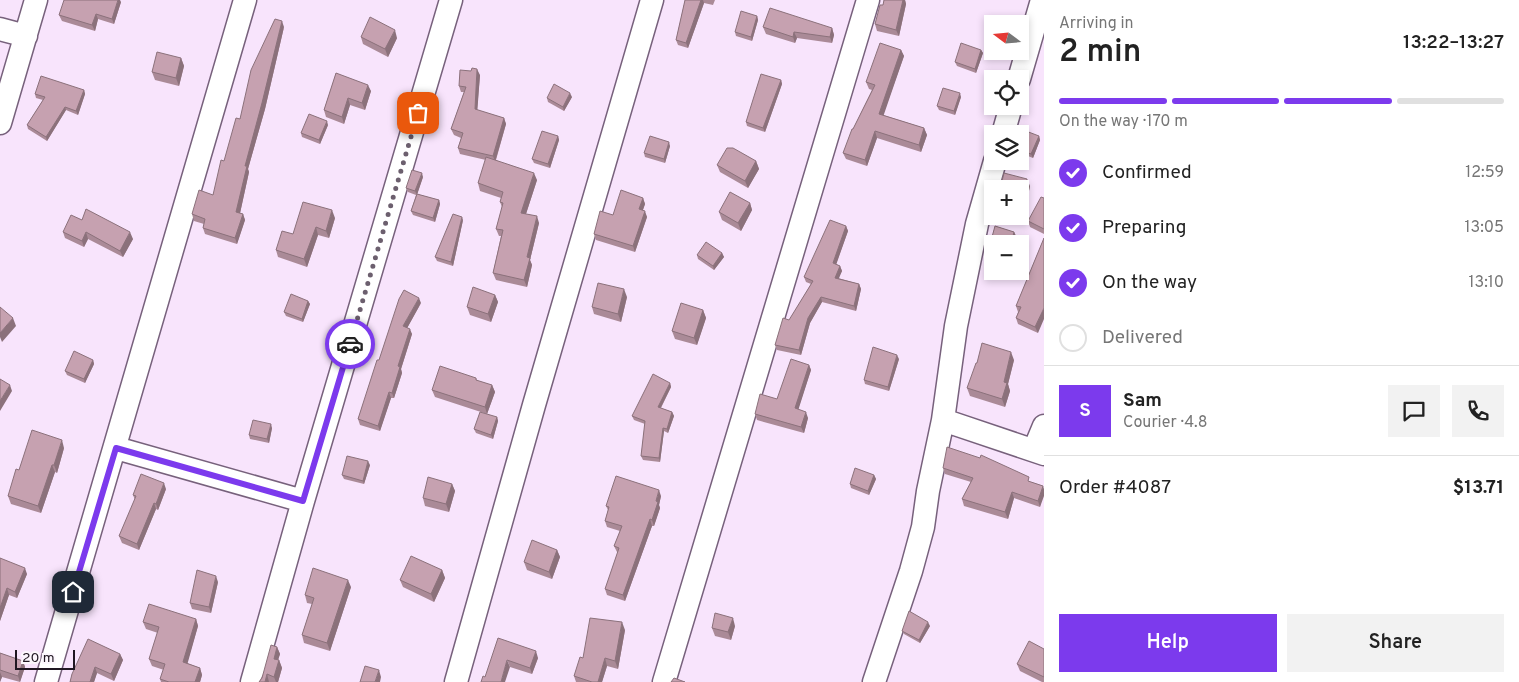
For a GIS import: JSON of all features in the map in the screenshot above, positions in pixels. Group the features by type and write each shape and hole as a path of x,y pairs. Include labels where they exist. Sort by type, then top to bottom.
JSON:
{"street":[{"path":"0,123 36,0"},
{"path":"46,682 116,448 245,0"},
{"path":"252,682 303,501 451,0"},
{"path":"456,682 534,405 652,0"},
{"path":"664,682 868,0"},
{"path":"1022,70 1042,0"},
{"path":"0,29 26,36"},
{"path":"874,682 923,528 928,491 943,420 956,326 977,224 992,170"},
{"path":"943,420 1039,452 1044,426"},
{"path":"116,448 303,501"}],"building":[{"path":"64,0 118,0 112,19 96,14 92,25 59,15"},
{"path":"685,0 701,0 686,43 676,40"},
{"path":"884,0 903,0 896,30 875,24 880,5 883,5"},
{"path":"770,8 832,28 830,37 794,32 793,37 763,27"},
{"path":"741,11 757,16 751,37 735,32"},
{"path":"370,17 395,30 385,49 361,37"},
{"path":"275,19 282,21 245,166 247,166 236,212 243,214 235,238 203,228 205,219 192,214 199,190 213,195 221,160 224,161 236,118 240,119 251,70"},
{"path":"880,43 901,50 879,114 924,128 919,145 875,131 865,160 843,153 852,129 875,85 866,82"},
{"path":"961,43 981,50 975,69 955,62"},
{"path":"157,52 181,58 176,78 152,72"},
{"path":"472,68 477,69 475,109 504,118 493,156 458,148 463,133 451,129 466,87 459,86 460,70 471,71"},
{"path":"336,73 368,85 362,103 348,98 342,117 324,110"},
{"path":"761,74 781,80 763,128 746,122"},
{"path":"41,76 84,90 76,111 65,107 46,137 27,125 45,97 35,94"},
{"path":"554,84 570,93 563,107 547,98"},
{"path":"943,88 960,93 954,111 937,106"},
{"path":"309,114 327,121 319,140 301,133"},
{"path":"542,131 558,136 548,164 532,159"},
{"path":"1029,132 1039,136 1031,154 1029,153"},
{"path":"650,136 669,142 664,159 644,153"},
{"path":"727,148 733,148 756,161 745,181 717,165"},
{"path":"486,157 534,173 521,213 537,216 527,257 530,258 524,280 493,273 503,230 496,229 503,203 500,202 503,192 478,183"},
{"path":"412,170 422,173 415,191 406,188"},
{"path":"1004,173 1027,179 1027,180 1002,180"},
{"path":"621,190 643,198 639,209 645,211 633,246 594,234 600,211 613,215"},
{"path":"730,192 750,203 738,223 719,212"},
{"path":"417,194 439,200 433,218 411,211"},
{"path":"1041,197 1044,198 1044,229 1029,222"},
{"path":"303,202 332,210 326,231 316,227 304,259 276,250 282,231 293,234"},
{"path":"86,209 130,232 120,251 86,232 82,241 63,232 71,215 82,220"},
{"path":"453,214 462,217 451,262 435,257"},
{"path":"830,220 846,226 833,263 840,266 835,278 859,284 854,306 821,297 808,318 799,350 775,345 783,318 789,320 813,281 804,277"},
{"path":"995,226 1014,232 1013,235 993,235"},
{"path":"1044,238 1044,308 1035,327 1016,318 1021,307 1016,306 1027,280 1029,280 1029,274"},
{"path":"706,242 722,253 713,266 697,255"},
{"path":"598,283 624,289 618,314 592,307"},
{"path":"473,287 495,295 488,314 467,307"},
{"path":"404,290 419,298 403,326 410,329 398,366 400,367 392,393 389,392 378,426 358,419 377,360 379,360 399,299"},
{"path":"291,294 308,301 302,319 284,312"},
{"path":"681,303 703,310 694,338 672,331"},
{"path":"0,307 13,318 0,333"},
{"path":"982,343 1011,352 1004,382 1007,383 1002,399 967,388 977,363"},
{"path":"873,347 897,355 888,387 864,380"},
{"path":"74,351 93,360 84,379 65,371"},
{"path":"791,359 809,365 795,408 806,412 801,427 755,414 760,394 777,399"},
{"path":"440,366 492,385 485,407 432,390"},
{"path":"653,374 670,383 658,407 672,412 667,429 663,428 659,458 641,456 645,421 632,416"},
{"path":"0,379 10,385 0,401"},
{"path":"480,412 497,417 491,435 474,429"},
{"path":"253,420 271,424 267,439 249,435"},
{"path":"32,430 62,440 38,506 8,496 16,469 19,470"},
{"path":"947,447 980,458 981,455 1029,477 1028,481 1043,486 1038,501 1012,492 1005,512 962,499 973,478 943,468"},
{"path":"347,456 368,461 363,481 342,475"},
{"path":"855,468 874,475 868,491 850,484"},
{"path":"141,474 164,483 137,544 119,536 136,496 133,495"},
{"path":"616,476 659,490 656,501 658,502 652,520 650,519 623,595 605,589 619,548 614,546 622,526 605,521 609,507 606,506"},
{"path":"428,477 452,484 446,504 423,498"},
{"path":"532,540 557,550 549,572 524,562"},
{"path":"411,556 442,570 431,594 400,580"},
{"path":"0,558 25,568 15,592 7,588 0,608"},
{"path":"313,568 348,580 327,643 302,635 314,598 305,595"},
{"path":"197,570 216,576 209,607 190,603"},
{"path":"149,604 196,619 183,662 200,668 195,682 169,682 160,679 165,664 149,659 159,627 143,622"},
{"path":"909,611 928,622 919,640 902,631"},
{"path":"715,613 733,618 728,632 712,628"},
{"path":"590,618 622,622 615,661 605,658 598,682 574,676 580,657 583,658"},
{"path":"498,638 536,651 530,668 507,660 501,682 481,682 483,676 485,677"},
{"path":"88,639 120,654 111,674 95,667 90,682 70,682 72,674"},
{"path":"1029,641 1044,649 1044,677 1017,664"},
{"path":"271,645 277,647 274,659 279,660 274,677 267,674 265,682 259,682 262,678"},
{"path":"0,653 23,661 18,676 0,670"},
{"path":"365,666 379,670 375,682 360,682"},
{"path":"674,678 685,682 671,682"}],"way so far":[{"path":"350,344 418,113"}],"route":[{"path":"73,592 116,448 303,501 350,344"}]}
